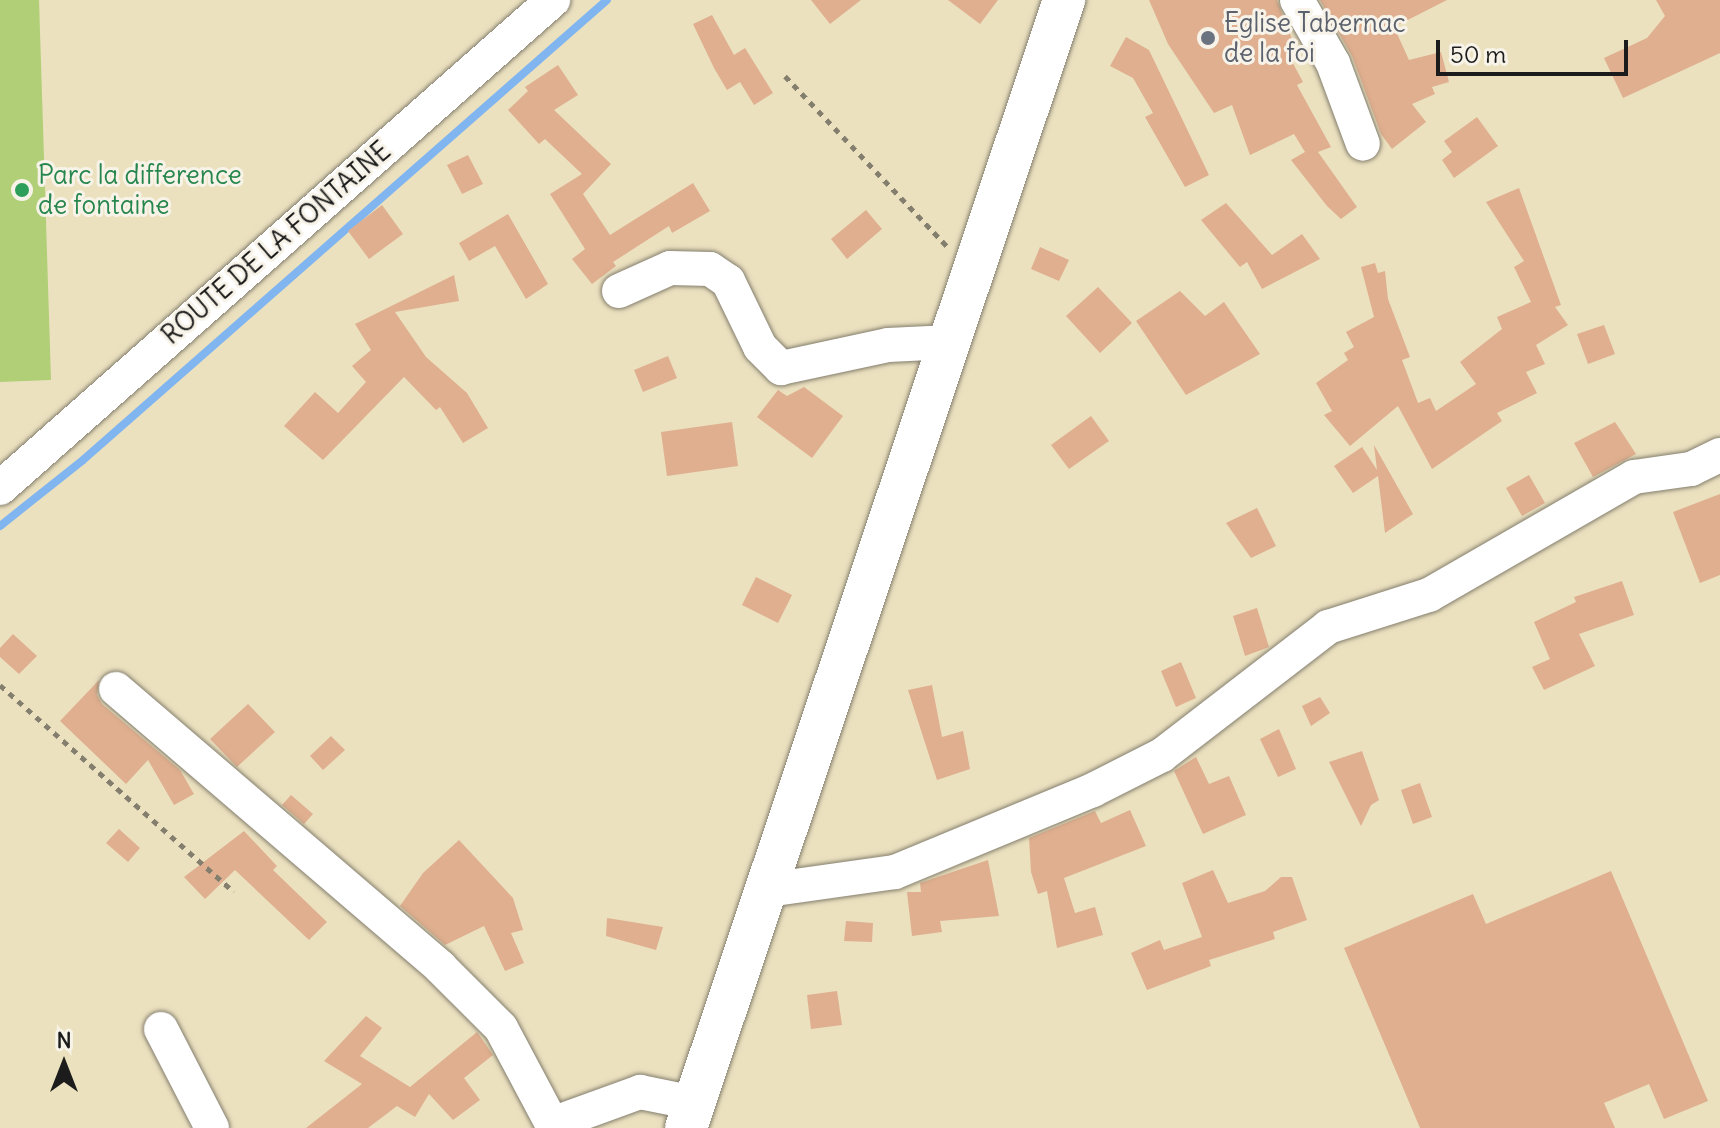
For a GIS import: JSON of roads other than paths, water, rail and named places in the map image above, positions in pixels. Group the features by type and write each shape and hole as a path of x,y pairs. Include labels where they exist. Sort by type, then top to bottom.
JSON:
{"main road":[{"path":"690,1115 950,342 976,276 1064,0"}],"street":[{"name":"ROUTE DE LA FONTAINE","path":"0,488 553,0"},
{"path":"1297,0 1333,63 1363,144"},
{"path":"619,291 670,268 710,269 728,281 760,347 781,368 888,345 950,342"},
{"path":"767,890 895,872 1093,790 1162,755 1328,627 1429,595 1634,477 1691,469 1720,455"},
{"path":"116,689 440,967 501,1028 553,1123 616,1098 661,1092 690,1115"},
{"path":"161,1029 212,1128"}],"waterway":[{"path":"0,526 83,460 607,0"}],"place":[{"name":"Eglise Tabernac de la foi","path":"1208,38"},
{"name":"Parc la difference de fontaine","path":"22,190"}]}
